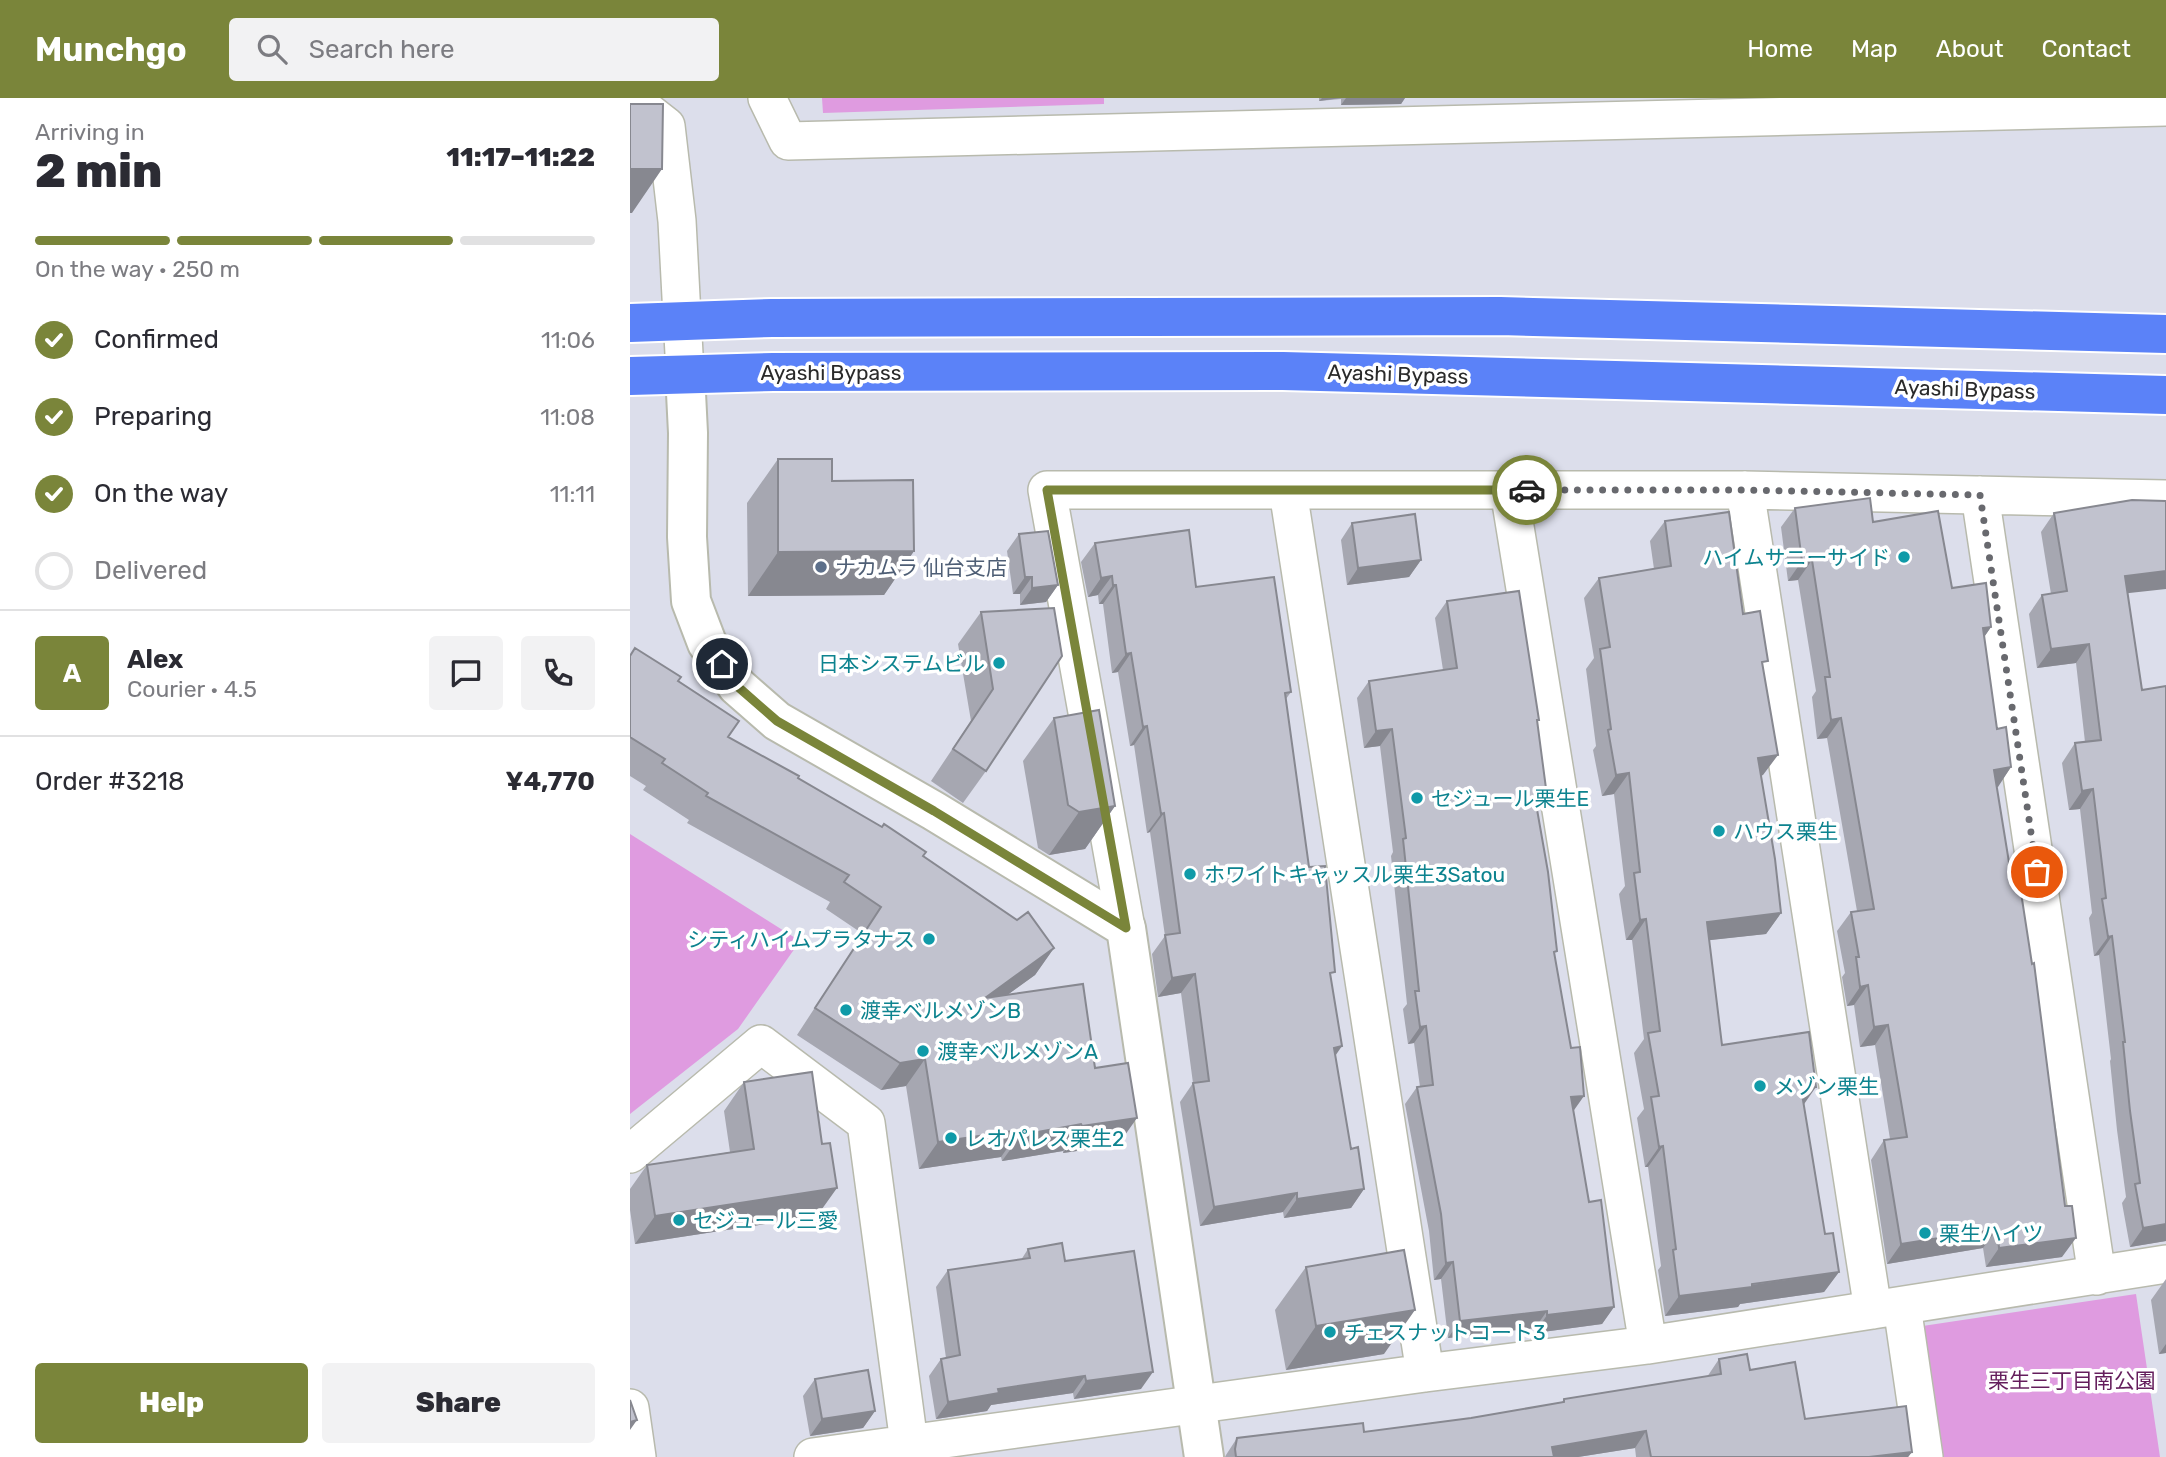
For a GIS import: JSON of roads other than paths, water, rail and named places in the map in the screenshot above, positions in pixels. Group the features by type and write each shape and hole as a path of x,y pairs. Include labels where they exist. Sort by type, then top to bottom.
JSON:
{"highway":[{"path":"630,323 1078,316 1500,316 2166,334"},
{"name":"Ayashi Bypass","path":"630,376 685,373 1283,370 2166,395"}],"street":[{"path":"630,98 666,126 677,221 688,433 687,537 691,601 707,643 737,686 777,721 934,811 1126,928"},
{"path":"767,98 788,141 1301,113 2069,104 2166,107"},
{"path":"1204,1457 1126,928 1047,490 1745,490 2166,499"},
{"path":"1509,490 1648,1345"},
{"path":"1745,490 1888,1308 1924,1457"},
{"path":"1289,491 1425,1373"},
{"path":"1980,495 2097,1276"},
{"path":"630,1154 761,1044 866,1124 909,1443"},
{"path":"813,1457 1648,1345 2166,1264"},
{"path":"630,1409 637,1457"}],"place":[{"name":"ハイムサニーサイド","path":"1904,557"},
{"name":"ナカムラ 仙台支店","path":"821,567"},
{"name":"日本システムビル","path":"999,663"},
{"name":"セジュール栗生E","path":"1417,798"},
{"name":"ハウス栗生","path":"1719,831"},
{"name":"ホワイトキャッスル栗生3Satou","path":"1190,874"},
{"name":"シティハイムプラタナス","path":"929,939"},
{"name":"渡幸ベルメゾンB","path":"846,1010"},
{"name":"渡幸ベルメゾンA","path":"923,1051"},
{"name":"メゾン栗生","path":"1760,1086"},
{"name":"レオパレス栗生2","path":"951,1138"},
{"name":"セジュール三愛","path":"679,1220"},
{"name":"栗生ハイツ","path":"1925,1233"},
{"name":"チェスナットコート3","path":"1330,1332"}],"park label":[{"name":"栗生三丁目南公園","path":"2072,1380"}]}
